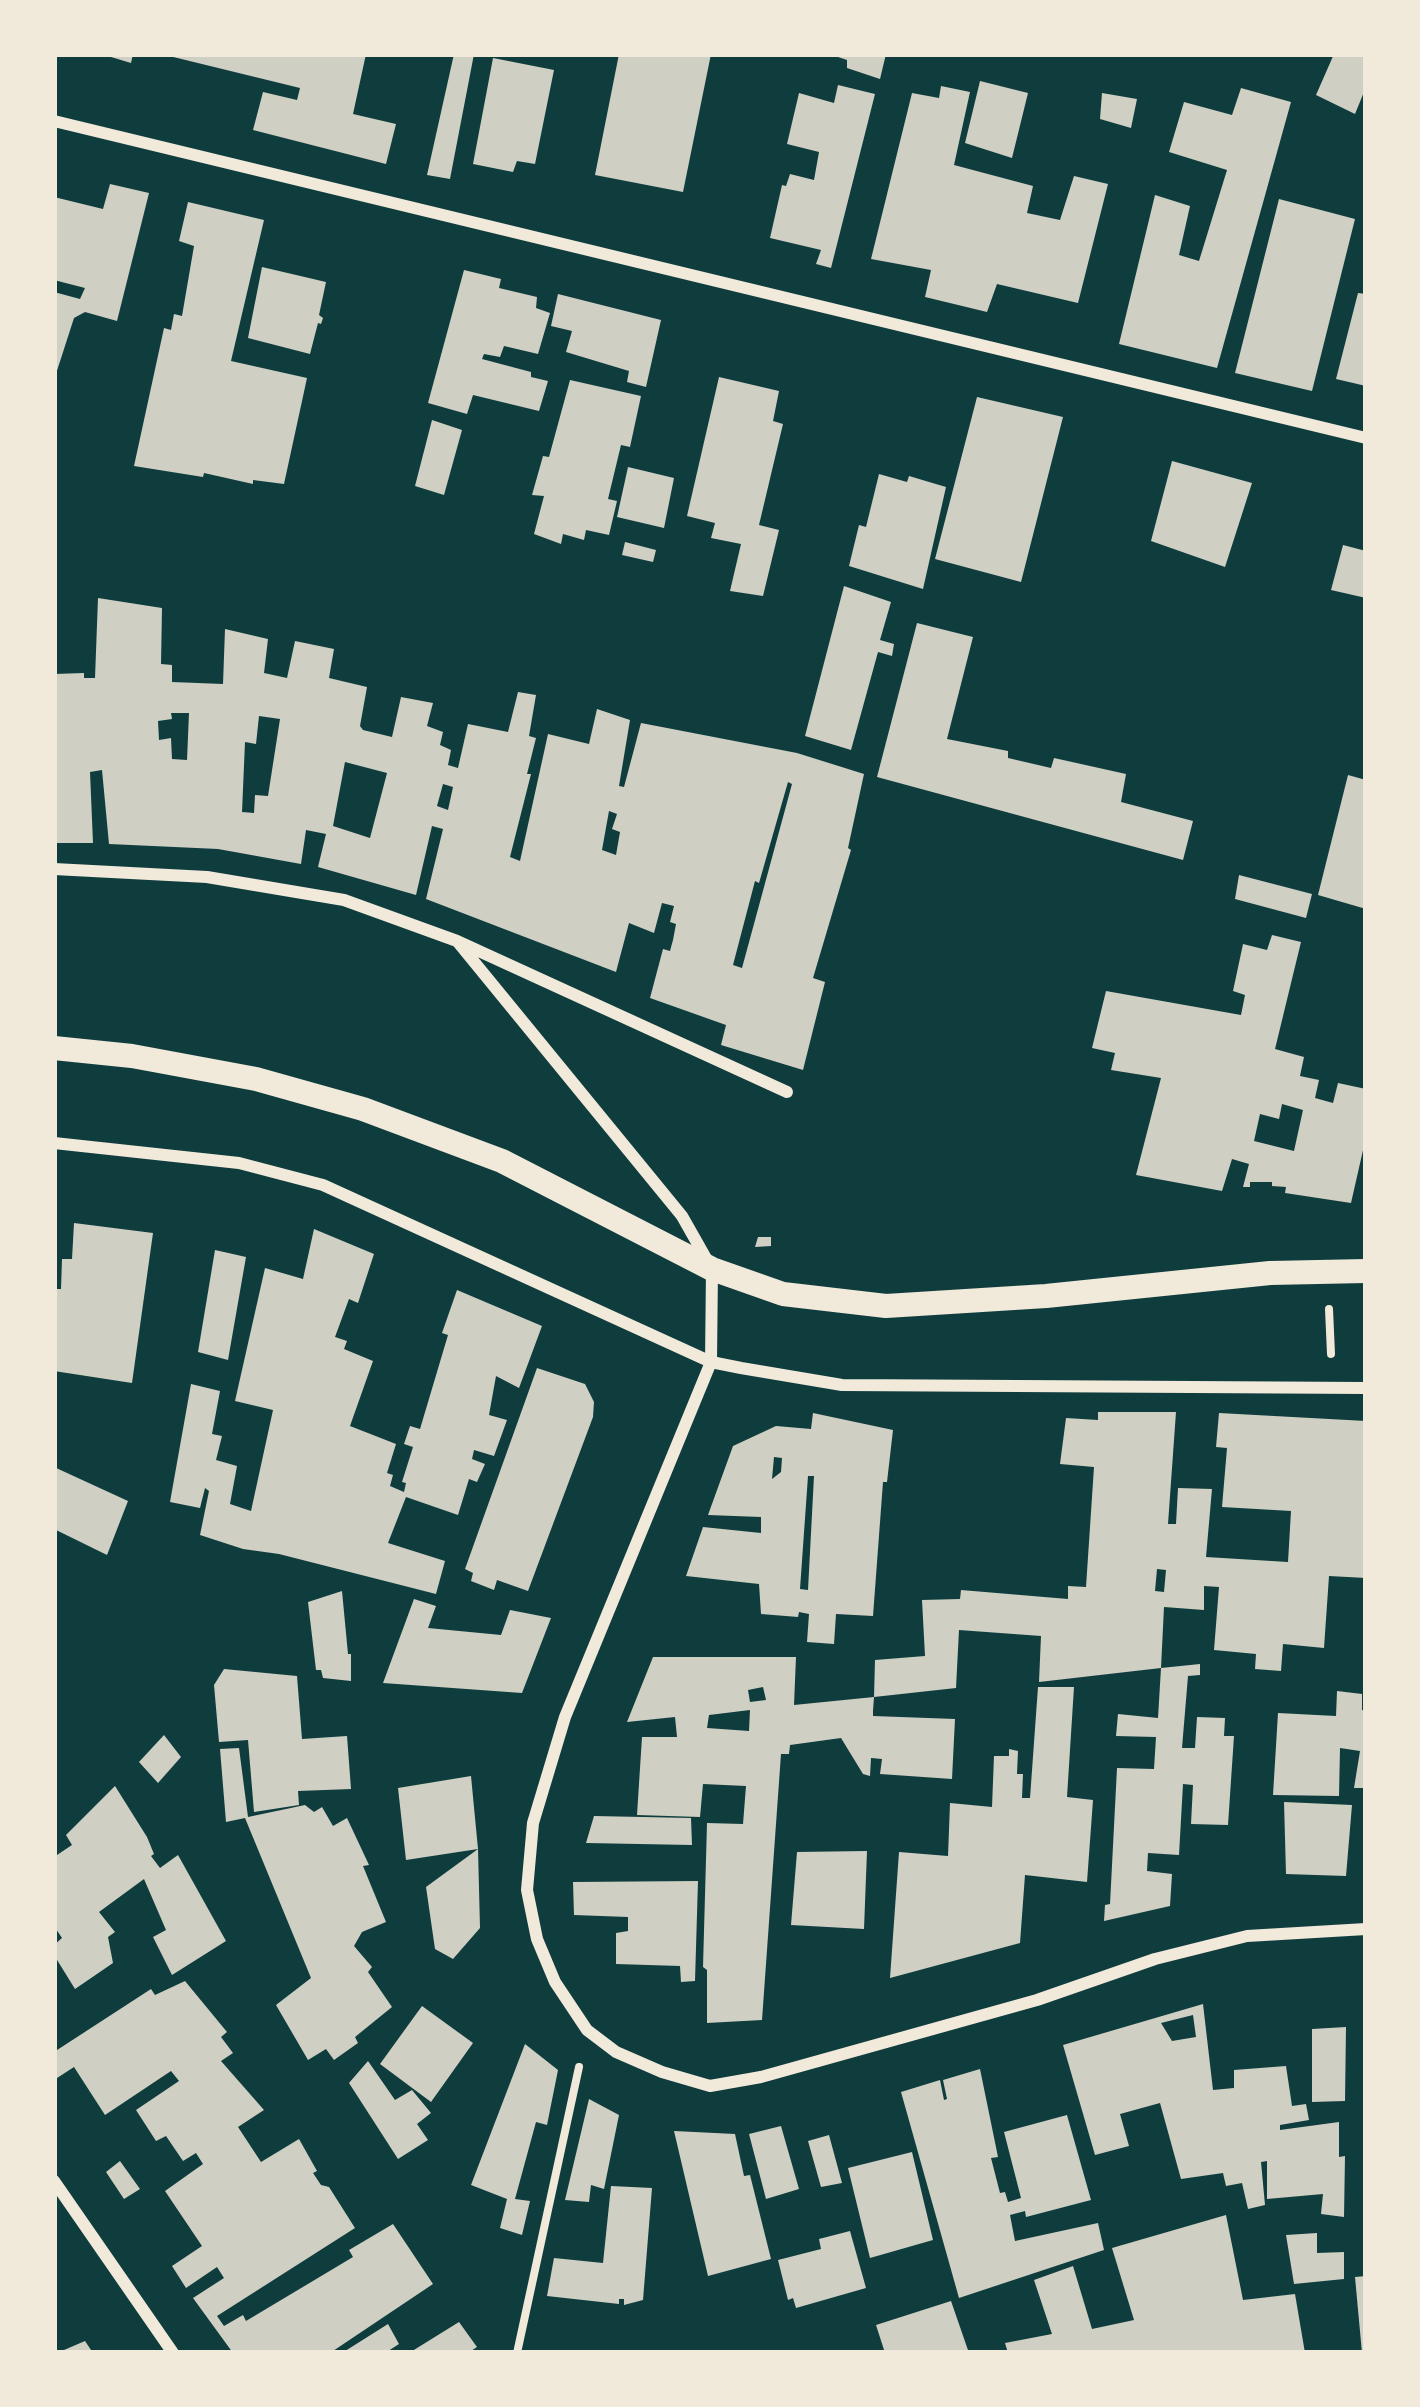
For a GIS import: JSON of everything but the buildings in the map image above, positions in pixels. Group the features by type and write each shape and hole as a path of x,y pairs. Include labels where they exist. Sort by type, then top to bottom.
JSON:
{"main road":[{"path":"54,1048 132,1056 256,1079 363,1109 502,1161 712,1269 783,1294 886,1306 1046,1296 1270,1273 1366,1271"}],"street":[{"path":"54,121 1366,438"},
{"path":"54,869 207,877 344,900 457,941 787,1092"},
{"path":"457,941 682,1216 712,1269 711,1362 565,1717 533,1823 527,1890 537,1939 555,1982 587,2030 616,2053 710,2086 761,2077 1037,2000 1155,1959 1246,1936 1366,1929"},
{"path":"54,1143 239,1163 323,1184 711,1362 842,1385 1366,1388"},
{"path":"54,2180 173,2353"}],"path":[{"path":"1328,1272 1333,1385"},
{"path":"517,2353 587,2030"}]}
